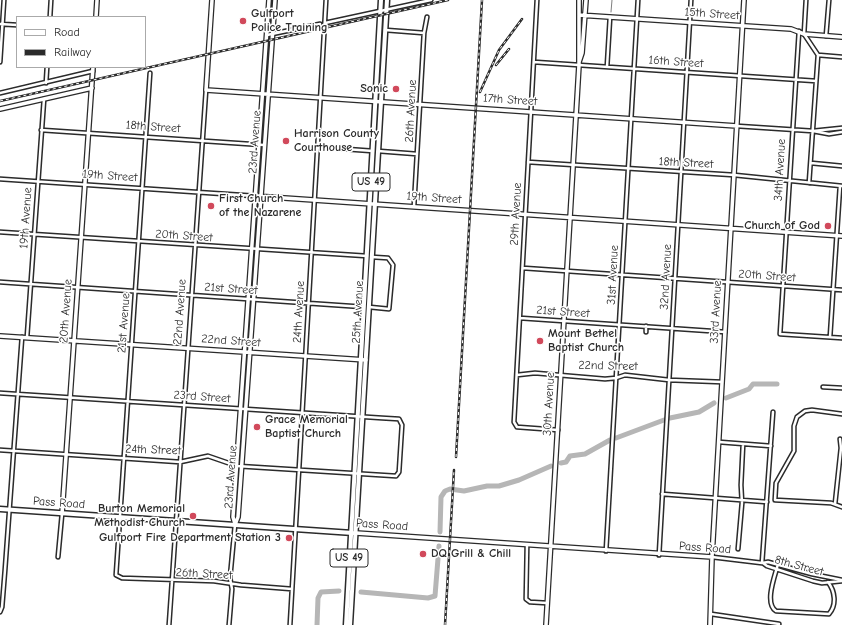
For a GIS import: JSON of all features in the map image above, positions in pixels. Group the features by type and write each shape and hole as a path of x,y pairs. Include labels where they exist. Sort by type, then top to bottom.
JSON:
{"main road":[{"name":"25th Avenue","path":"346,625 357,473 378,101 381,0"},
{"name":"25th Avenue","path":"378,101 387,0"},
{"name":"Pass Road","path":"0,510 353,533"},
{"name":"25th Avenue","path":"350,625 353,533"}],"street":[{"path":"0,62 1,24 4,0"},
{"path":"50,0 50,16"},
{"path":"96,16 97,0"},
{"name":"22nd Avenue","path":"168,625 212,0"},
{"name":"23rd Avenue","path":"235,525 233,517 269,0"},
{"name":"23rd Avenue","path":"235,525 238,517 242,466 274,0"},
{"name":"24th Avenue","path":"290,625 326,0"},
{"path":"325,23 431,0"},
{"name":"29th Avenue","path":"537,0 514,422 517,428 558,430"},
{"name":"30th Avenue","path":"546,625 579,65 579,0"},
{"name":"30th Avenue","path":"579,65 582,54 586,0"},
{"name":"31st Avenue","path":"606,551 638,0"},
{"name":"32nd Avenue","path":"659,555 691,0"},
{"name":"33rd Avenue","path":"710,625 712,558 744,0"},
{"path":"806,0 804,34 818,55 809,183"},
{"path":"826,36 829,0"},
{"name":"15th Street","path":"579,15 742,26 842,37"},
{"name":"26th Avenue","path":"414,206 424,33 427,17"},
{"path":"607,67 610,17"},
{"path":"1,24 16,25"},
{"path":"266,35 320,24"},
{"path":"385,30 424,33"},
{"name":"34th Avenue","path":"798,31 780,334 830,338"},
{"path":"818,55 842,57"},
{"name":"16th Street","path":"534,62 816,82"},
{"path":"46,83 47,68"},
{"path":"0,93 46,83 93,69"},
{"name":"20th Avenue","path":"58,557 93,69"},
{"name":"21st Avenue","path":"116,574 150,73"},
{"path":"0,109 92,88"},
{"name":"17th Street","path":"206,90 813,131"},
{"name":"19th Avenue","path":"27,337 44,99"},
{"path":"813,131 842,128"},
{"name":"18th Street","path":"42,130 264,145"},
{"path":"813,131 829,134 842,132"},
{"path":"317,148 417,154"},
{"name":"18th Street","path":"528,162 734,175 786,179 788,181 841,186"},
{"path":"810,164 842,166"},
{"name":"19th Street","path":"0,179 842,236"},
{"path":"841,186 836,235 830,338 842,338"},
{"name":"20th Street","path":"0,232 388,258 393,265 389,309"},
{"name":"20th Street","path":"523,268 842,290"},
{"name":"21st Street","path":"0,282 389,309"},
{"name":"21st Street","path":"520,318 725,332"},
{"path":"646,326 646,332"},
{"name":"22nd Street","path":"0,336 363,360"},
{"path":"0,612 2,607 5,570 22,337"},
{"name":"22nd Street","path":"517,375 561,375 616,378 625,375 670,380 722,382"},
{"path":"823,387 842,388"},
{"name":"23rd Street","path":"0,393 399,419 401,421 398,474"},
{"path":"842,414 812,410 804,411 797,417 794,426 794,451 776,483 775,500 835,504 842,507"},
{"path":"762,563 773,412"},
{"path":"835,504 841,448 840,439"},
{"path":"719,442 771,446"},
{"path":"738,549 742,500 741,485 743,444"},
{"name":"24th Street","path":"0,450 180,462 208,456 237,466 396,476 398,474"},
{"path":"662,494 767,502"},
{"path":"229,625 235,525"},
{"name":"Pass Road","path":"353,533 712,558 762,563"},
{"path":"527,546 526,599 530,602 547,603"},
{"name":"8th Street","path":"762,563 768,562 778,564 842,581"},
{"name":"8th Street","path":"762,563 813,581 842,581"},
{"path":"778,564 772,582 772,607 776,611 829,614 832,609 834,595 828,582"},
{"path":"0,570 5,570"},
{"path":"801,577 803,571"},
{"name":"26th Street","path":"116,574 122,578 231,583 292,589"},
{"path":"711,614 779,624"}],"waterway":[{"path":"611,12 612,0"},
{"path":"726,398 749,389 753,384 777,384"},
{"path":"670,418 699,412 714,403"},
{"path":"616,438 664,420"},
{"path":"561,463 566,462 570,456 585,454 610,440"},
{"path":"440,532 441,497 445,491 450,489 464,491 487,486 499,486 519,480 551,466"},
{"path":"361,592 428,598 435,596 439,546"},
{"path":"317,625 318,598 321,592 339,591"}],"railway":[{"path":"0,101 448,0"},
{"path":"456,457 482,0"},
{"path":"480,92 499,50 522,19"},
{"path":"496,65 509,49"},
{"path":"445,625 454,470"}],"place":[{"name":"Gulfport Police Training","path":"243,21"},
{"name":"Sonic","path":"396,89"},
{"name":"Harrison County Courthouse","path":"286,141"},
{"name":"First Church of the Nazarene","path":"211,206"},
{"name":"Church of God","path":"828,226"},
{"name":"Mount Bethel Baptist Church","path":"540,341"},
{"name":"Grace Memorial Baptist Church","path":"257,427"},
{"name":"Burton Memorial Methodist Church","path":"193,516"},
{"name":"Gulfport Fire Department Station 3","path":"289,538"},
{"name":"DQ Grill & Chill","path":"423,554"}]}
